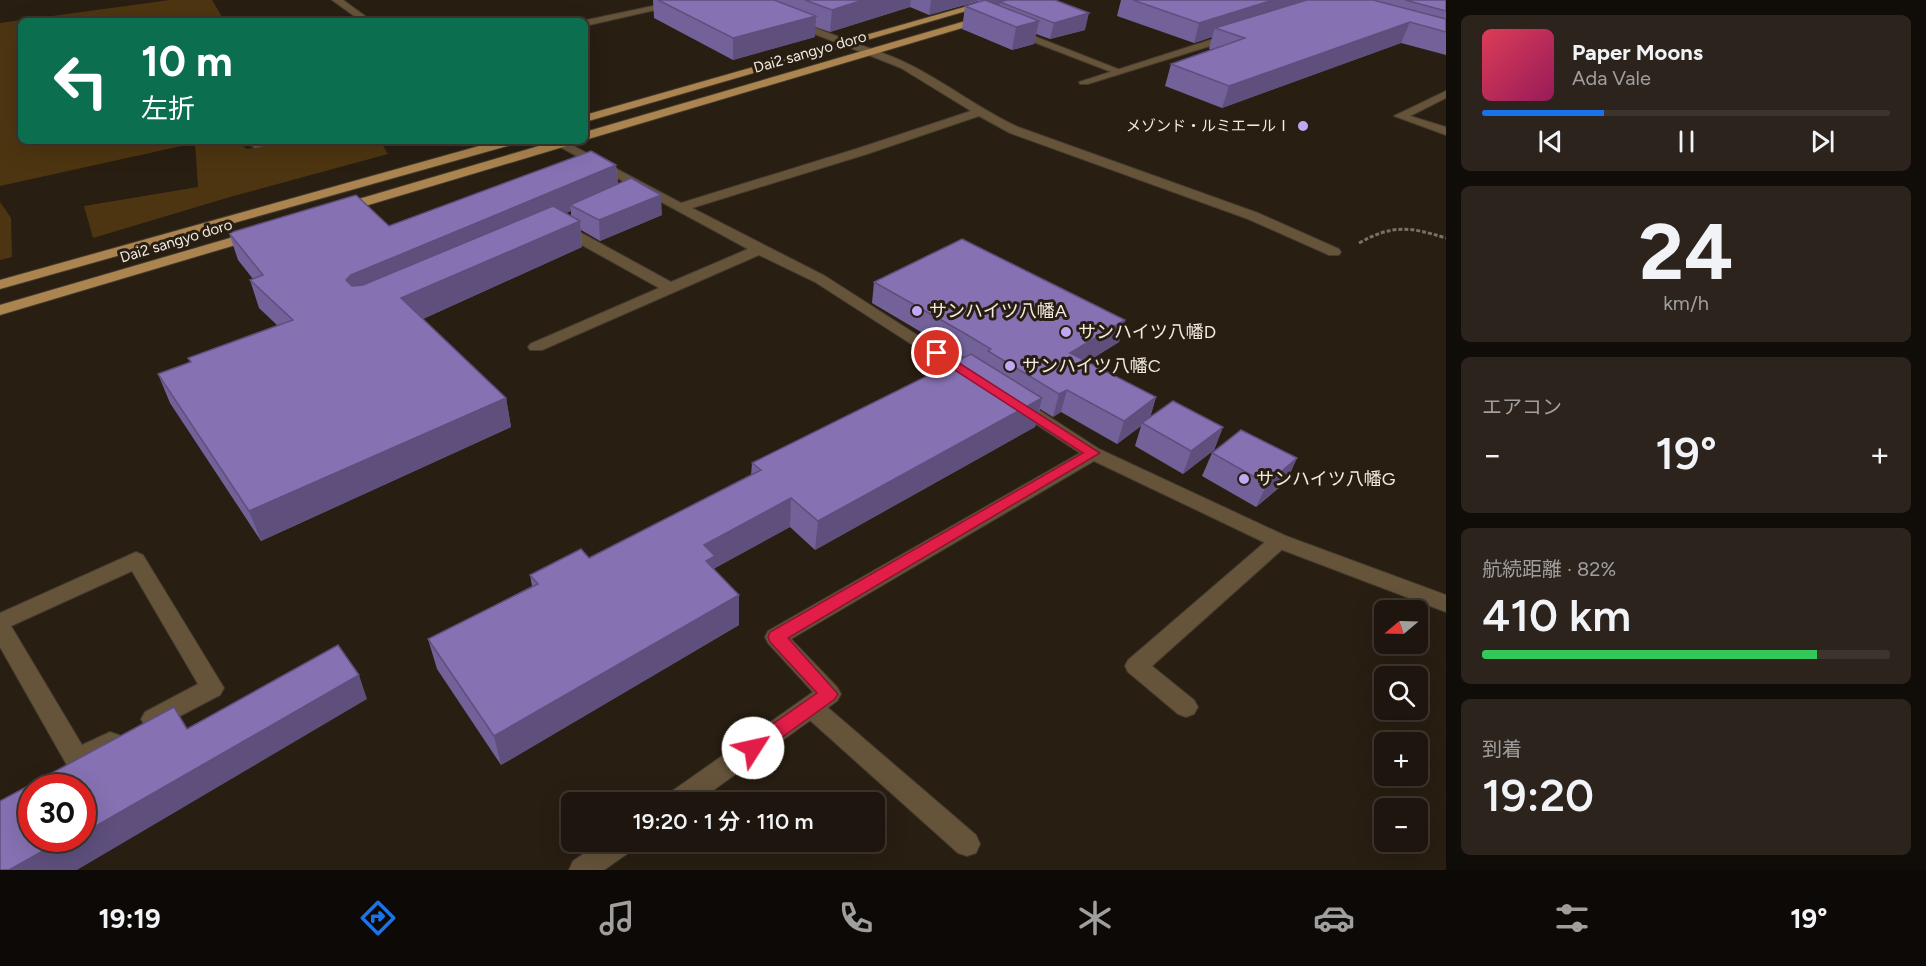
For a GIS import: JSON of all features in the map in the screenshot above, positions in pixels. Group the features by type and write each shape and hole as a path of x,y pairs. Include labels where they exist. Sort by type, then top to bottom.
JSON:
{"main road":[{"name":"Dai2 sangyo doro","path":"588,118 999,0"},
{"name":"Dai2 sangyo doro","path":"588,135 870,52 994,21"},
{"name":"Dai2 sangyo doro","path":"0,285 488,144"},
{"path":"331,212 554,144"},
{"name":"Dai2 sangyo doro","path":"0,310 263,232"}],"street":[{"path":"337,0 364,18"},
{"path":"588,23 693,0"},
{"path":"963,10 1118,71"},
{"path":"783,19 905,66 1014,130 1253,216 1334,252"},
{"path":"1084,81 1241,33"},
{"path":"1446,94 1400,116 1446,131"},
{"path":"681,207 980,112"},
{"path":"565,144 820,279 1093,453 1279,541 1446,604"},
{"path":"622,196 644,186"},
{"path":"578,215 551,227 670,288"},
{"path":"536,347 760,249"},
{"path":"690,792 829,694 776,637 1093,453"},
{"path":"1186,707 1136,666 1279,541"},
{"path":"0,622 136,560 212,688 77,759 0,627"},
{"path":"811,707 967,844"},
{"path":"582,870 608,852"}],"path":[{"path":"1334,252 1345,252 1379,231 1398,227 1419,229 1446,238"}],"shaded area":[{"path":"170,0 212,0 221,15 219,18 37,18"},
{"path":"18,21 18,144 190,144 0,186 0,23"},
{"path":"195,144 240,144 247,149 274,144 382,144 388,154 230,197 93,238 84,206 198,187"},
{"path":"0,202 11,218 12,257 0,260"}],"building":[{"path":"658,0 774,0 816,16 733,38"},
{"path":"805,0 863,0 832,10"},
{"path":"985,0 1039,21 1016,27 965,6"},
{"path":"1055,0 1089,13 1054,23 1000,2"},
{"path":"1133,0 1273,0 1199,23"},
{"path":"1307,0 1373,0 1446,19 1446,32 1410,22 1229,86 1171,64 1245,38 1215,28"},
{"path":"1405,0 1446,0 1446,11"},
{"path":"591,151 616,165 351,275 346,280 352,286 363,285 553,206 580,221 401,298 506,398 249,511 158,374 191,362 188,358 293,320 250,280 263,275 229,233 356,195 389,226"},
{"path":"631,178 661,195 599,220 570,205"},
{"path":"962,239 1125,320 1070,353 1156,397 1124,421 1067,390 1059,394 988,351 991,349 874,282"},
{"path":"971,354 1042,398 818,521 791,498 704,545 715,556 706,561 739,595 494,736 428,639 538,584 530,575 581,549 589,558 761,470 752,463"},
{"path":"1173,401 1223,427 1191,451 1142,423"},
{"path":"1241,430 1297,458 1267,484 1212,453"},
{"path":"338,645 359,675 96,826 96,774 50,774 174,707 187,729"},
{"path":"18,791 18,852 41,852 9,870 0,870 0,801"}],"place":[{"name":"メゾンド・ルミエールⅠ","path":"1303,126"},
{"name":"サンハイツ八幡A","path":"917,311"},
{"name":"サンハイツ八幡D","path":"1066,332"},
{"name":"サンハイツ八幡C","path":"1010,366"},
{"name":"サンハイツ八幡G","path":"1244,479"}],"route":[{"path":"753,748 829,694 776,637 1093,453 937,353"}]}
